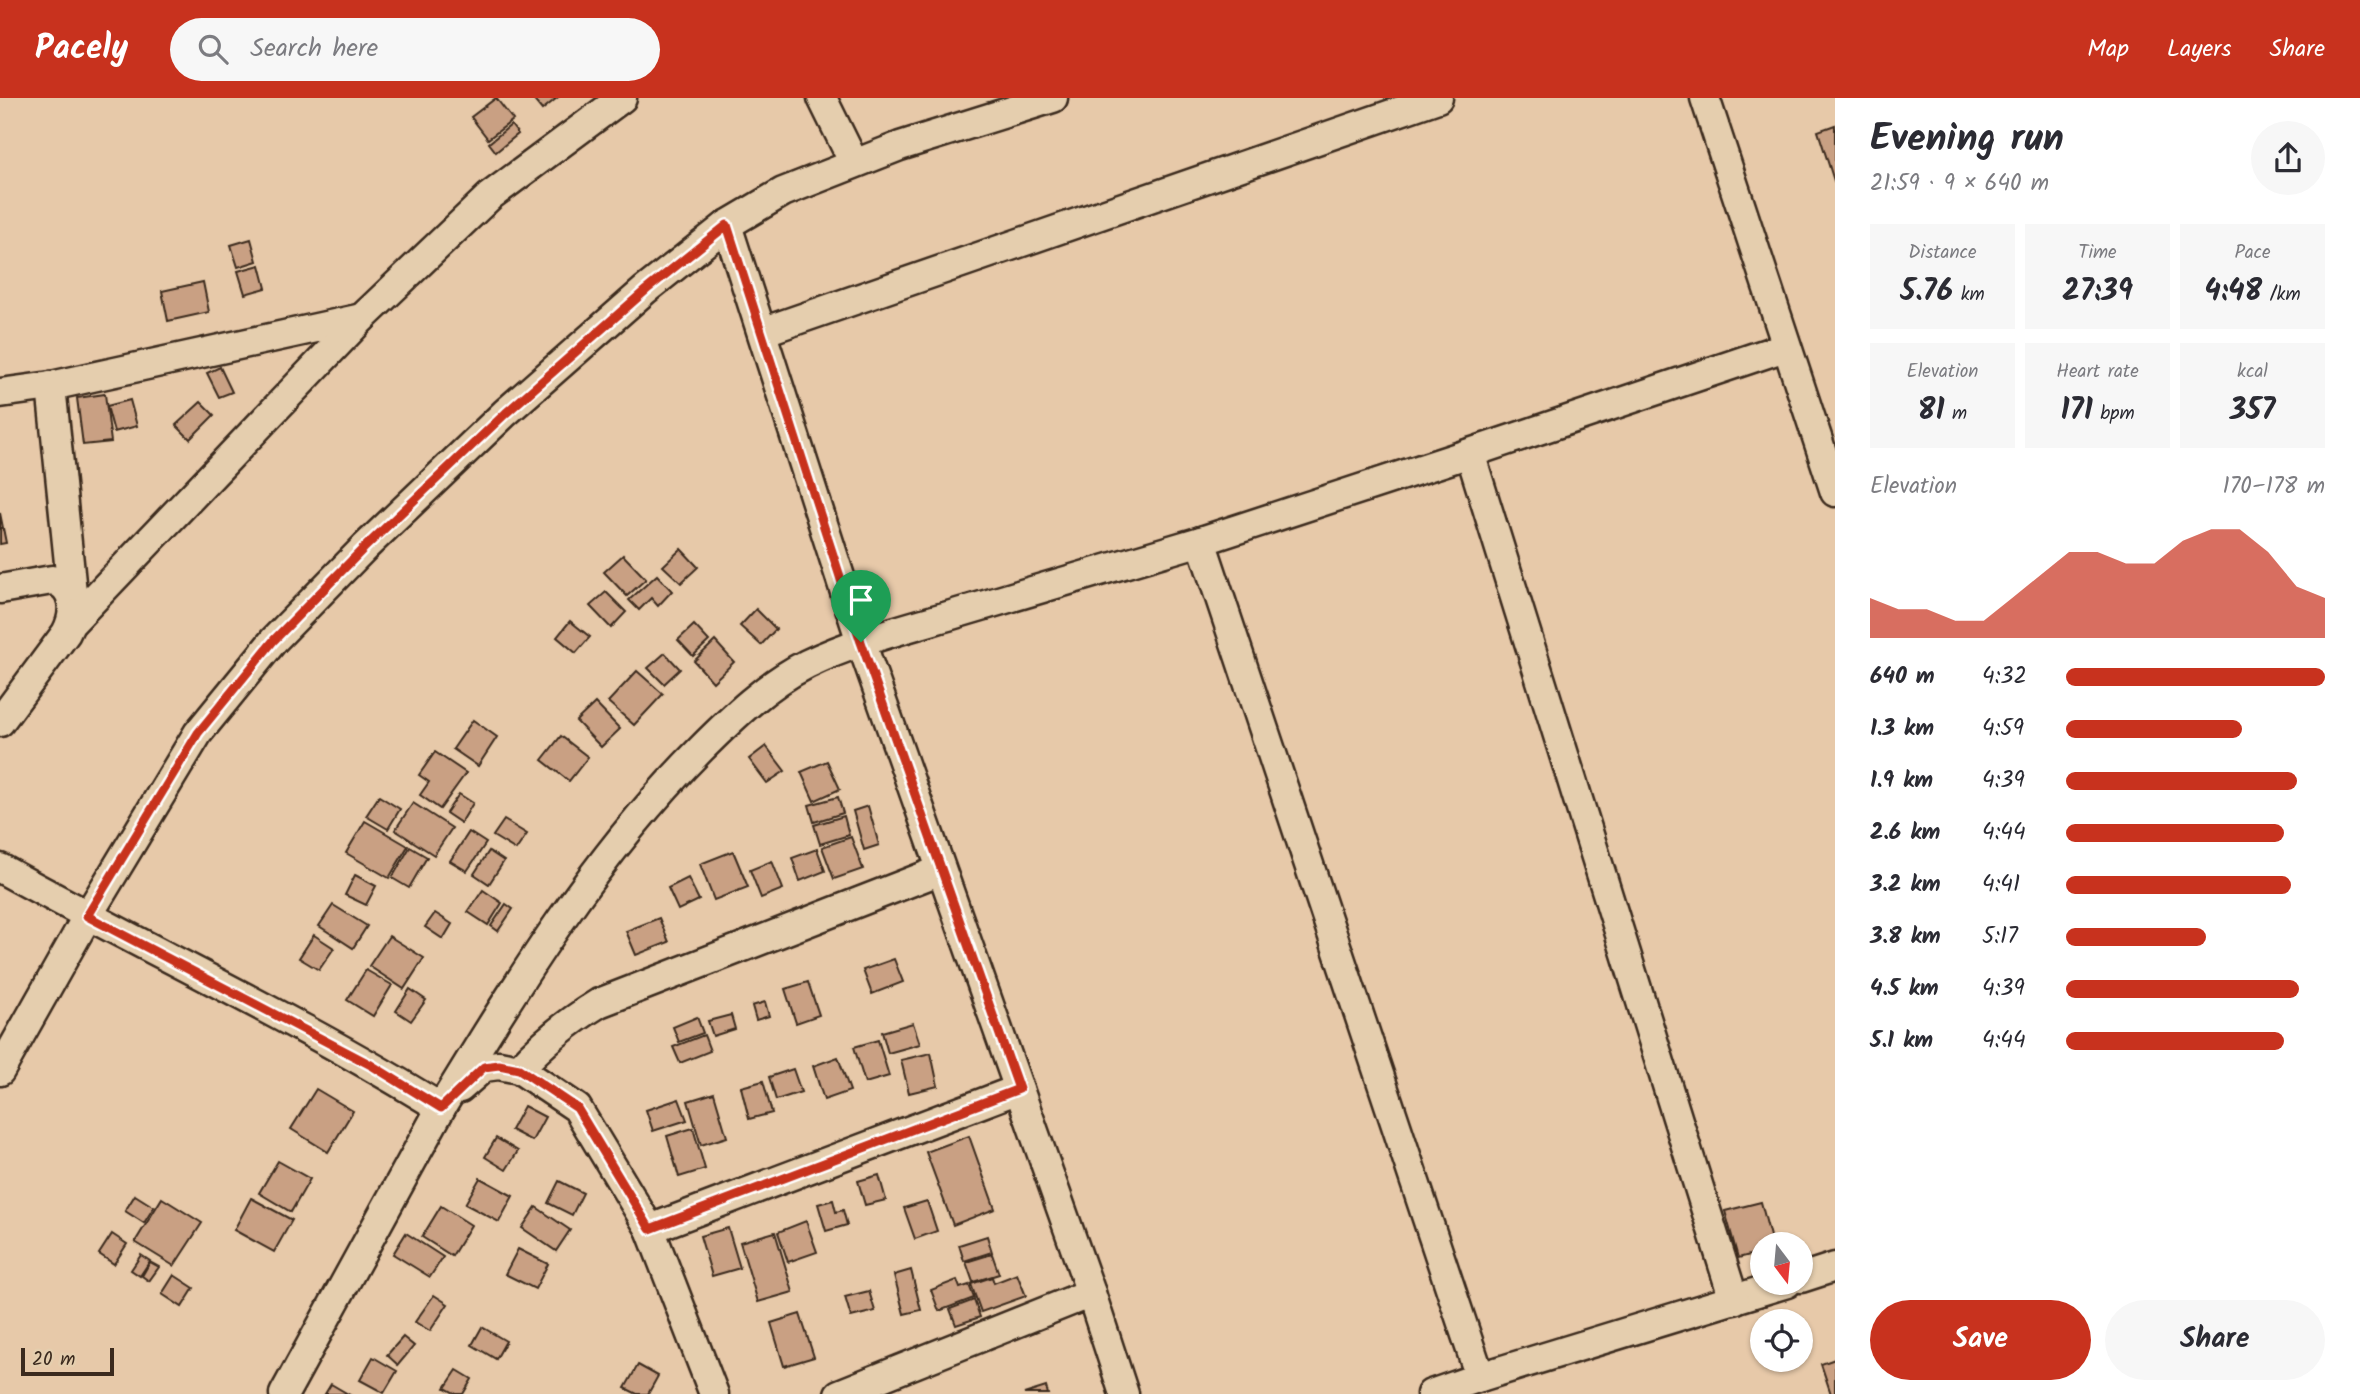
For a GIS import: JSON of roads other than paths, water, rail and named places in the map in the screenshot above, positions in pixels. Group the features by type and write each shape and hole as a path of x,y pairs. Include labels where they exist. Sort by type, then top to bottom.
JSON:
{"street":[{"path":"73,611 362,318 490,196 622,98"},
{"path":"822,98 854,163"},
{"path":"0,1071 87,916 198,733 274,640 364,548 506,413 646,290 727,225 783,192 900,146 1053,98"},
{"path":"762,332 1438,98"},
{"path":"1705,98 1835,492"},
{"path":"727,225 861,642 1091,1293 1124,1394"},
{"path":"0,393 51,386 362,318"},
{"path":"284,1394 441,1108 511,992 581,890 668,782 728,722 768,689 807,664 861,642 1201,541 1785,347"},
{"path":"0,722 66,633 73,611 51,386"},
{"path":"1470,453 1734,1300"},
{"path":"1201,541 1480,1377"},
{"path":"0,589 52,580 61,582 69,591 73,611"},
{"path":"0,868 371,1065 441,1108"},
{"path":"519,1069 537,1048 567,1022 599,1003 941,870"},
{"path":"441,1108 484,1067 499,1065 519,1069 577,1108 650,1229 714,1394"},
{"path":"650,1229 1019,1089"},
{"path":"1813,1274 1835,1267"},
{"path":"839,1394 1091,1293"},
{"path":"1432,1394 1750,1295"}]}
